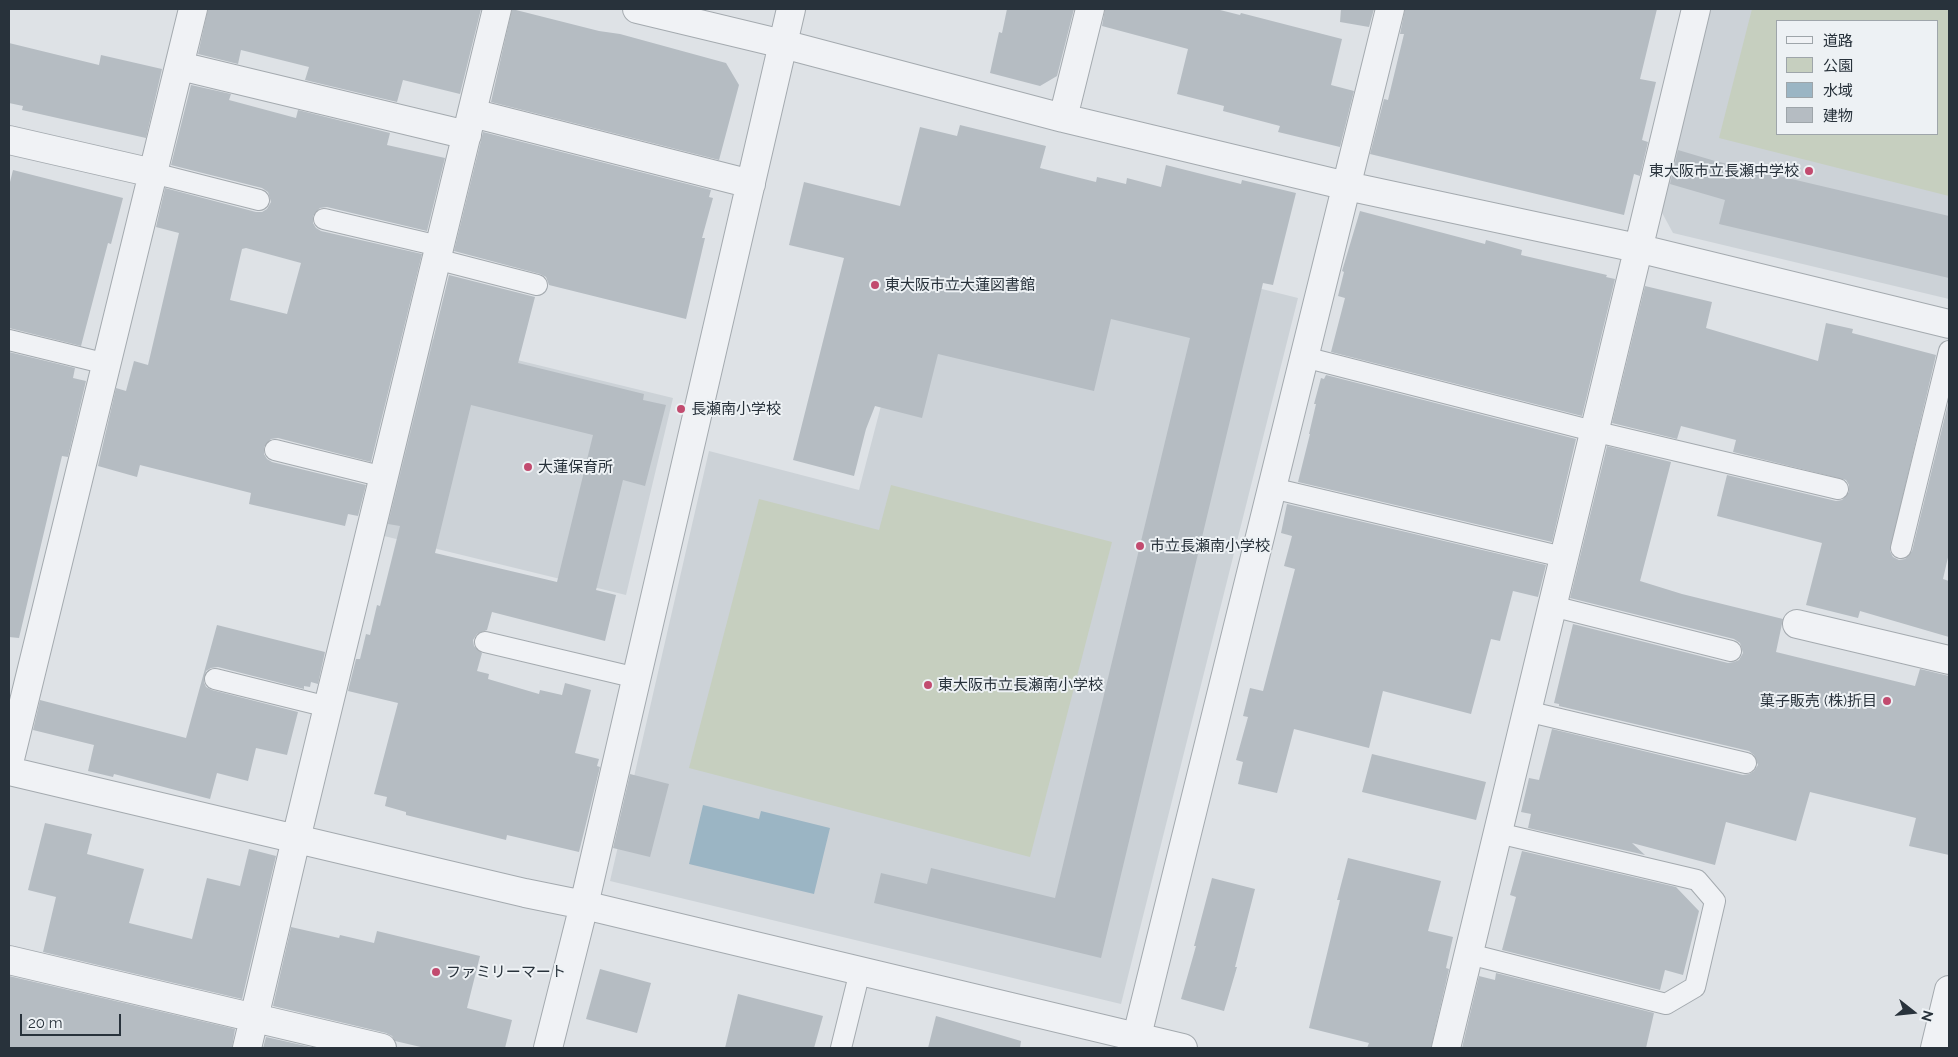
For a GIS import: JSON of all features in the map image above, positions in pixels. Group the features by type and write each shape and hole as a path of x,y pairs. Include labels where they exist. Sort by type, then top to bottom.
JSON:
{"street":[{"path":"9,763 193,9"},
{"path":"247,1048 497,9"},
{"path":"637,9 783,44 1063,118 1347,186 1637,248 1949,324"},
{"path":"548,1048 584,905 791,9"},
{"path":"1063,118 1090,9"},
{"path":"1135,1043 1390,9"},
{"path":"1446,1048 1696,9"},
{"path":"180,66 469,124 751,184"},
{"path":"9,140 153,173"},
{"path":"1797,624 1949,660"},
{"path":"9,771 525,894 584,905 860,971 1135,1043 1183,1048"},
{"path":"9,960 382,1048"},
{"path":"1935,1048 1949,990"}],"lane":[{"path":"153,173 259,200"},
{"path":"324,219 537,285"},
{"path":"9,340 107,364"},
{"path":"1901,548 1949,351"},
{"path":"1304,357 1593,431 1838,489"},
{"path":"275,450 384,477"},
{"path":"1272,488 1563,557"},
{"path":"1552,606 1731,651"},
{"path":"485,642 636,678"},
{"path":"215,679 328,707"},
{"path":"1526,711 1746,764"},
{"path":"1469,954 1666,1004 1695,987 1716,901 1697,880 1498,833"},
{"path":"841,1048 860,971"}],"shaded area":[{"name":"東大阪市立長瀬中学校","path":"1710,9 1949,9 1949,299 1673,233 1660,209"},
{"name":"東大阪市立長瀬南小学校","path":"933,207 1298,298 1121,1004 610,881 709,451 859,490"},
{"name":"大蓮保育所","path":"431,339 673,398 626,595 384,536"}],"green space":[{"path":"1752,9 1949,9 1949,196 1719,138"},
{"path":"891,485 1112,542 1030,857 689,768 759,499 879,530"}],"water":[{"path":"703,805 759,819 761,811 830,828 814,894 689,864"}],"building":[{"path":"208,9 481,9 460,94 403,80 397,102 305,80 309,67 241,50 238,64 198,54"},
{"path":"512,9 599,31 620,34 726,63 739,85 719,160 491,102"},
{"path":"1007,9 1074,9 1057,76 1040,86 990,73 999,32 1002,33"},
{"path":"1105,9 1216,9 1240,15 1241,13 1342,39 1331,85 1354,91 1340,147 1278,132 1280,126 1223,111 1224,106 1177,94 1188,49 1102,26"},
{"path":"1341,9 1374,9 1369,27 1340,22"},
{"path":"1405,9 1657,9 1640,79 1656,82 1642,140 1648,142 1640,176 1634,174 1624,215 1370,154 1384,99 1388,100 1404,34 1400,34"},
{"path":"9,43 99,65 101,55 162,69 146,138 22,110 23,106 9,103"},
{"path":"191,85 231,94 229,100 296,118 298,110 390,133 387,145 445,158 427,231 327,207 320,208 313,216 313,223 321,231 422,254 371,462 278,438 271,439 264,447 264,454 272,462 366,485 358,516 348,514 345,526 249,504 251,493 140,465 137,477 98,466 116,388 126,391 134,361 148,365 179,233 156,227 165,188 256,212 262,212 267,209 271,202 268,192 262,188 171,165","holes":["246,248 301,263 287,314 230,300 242,249"]},
{"path":"960,125 1046,146 1040,168 1096,182 1097,177 1126,184 1127,178 1161,187 1166,165 1241,184 1242,180 1296,193 1273,285 1263,283 1101,958 874,903 881,873 927,884 931,868 1055,898 1190,338 1111,319 1094,391 938,354 922,418 875,406 866,429 854,476 793,460 844,258 789,245 804,182 900,206 920,127 957,136"},
{"path":"483,132 711,190 709,197 713,198 702,238 705,238 686,319 549,285 546,277 540,274 454,251"},
{"path":"1678,150 1715,161 1949,216 1949,278 1719,224 1725,200 1670,184"},
{"path":"13,170 123,198 111,244 108,243 81,346 9,328 9,186"},
{"path":"1360,211 1485,244 1486,240 1522,250 1521,255 1607,275 1606,277 1615,279 1582,416 1331,352 1345,298 1338,296 1344,272 1342,271"},
{"path":"449,275 535,297 518,363 644,394 643,400 666,405 645,486 623,480 596,590 616,595 605,641 492,612 487,630 477,634 473,640 474,646 482,653 477,671 489,674 488,679 539,694 540,690 562,695 565,683 591,690 575,753 599,759 597,766 600,767 579,852 507,835 506,840 406,815 406,812 385,806 387,797 374,794 398,703 348,691 356,659 360,659 366,634 370,635 377,605 380,606 400,526 388,524","holes":["471,405 593,435 557,582 435,553"]},
{"path":"1645,286 1712,302 1706,328 1818,361 1826,323 1853,329 1852,333 1936,355 1890,551 1893,557 1899,560 1905,559 1912,551 1949,400 1949,553 1943,579 1949,581 1949,637 1860,611 1858,618 1806,605 1822,543 1717,516 1727,475 1836,501 1842,500 1849,492 1849,485 1846,480 1733,452 1736,440 1681,426 1677,439 1612,423"},
{"path":"9,352 75,368 73,378 86,381 68,457 62,456 19,638 9,637"},
{"path":"1326,375 1576,439 1552,542 1298,482 1310,434 1316,404 1314,404 1321,378 1324,379"},
{"path":"1607,446 1671,462 1640,581 1682,594 1783,619 1776,652 1915,686 1920,669 1949,676 1949,855 1909,846 1916,818 1810,792 1796,841 1726,822 1715,865 1632,843 1645,855 1528,828 1531,814 1521,812 1529,778 1539,780 1552,729 1743,775 1754,771 1758,765 1754,755 1749,751 1559,706 1559,704 1554,703 1573,624 1728,663 1739,660 1743,653 1740,643 1734,639 1570,598"},
{"path":"1287,504 1546,565 1538,597 1513,591 1500,641 1491,639 1471,714 1383,691 1369,748 1294,729 1277,793 1238,784 1243,762 1236,760 1248,717 1243,716 1250,688 1263,691 1295,569 1284,566 1292,536 1281,533"},
{"path":"217,625 325,652 318,684 311,682 310,687 304,686 304,689 218,667 206,671 204,682 206,687 212,690 298,712 287,755 256,748 248,781 217,773 210,799 114,774 113,777 88,771 94,745 33,730 40,700 186,738"},
{"path":"1372,754 1486,782 1476,820 1362,792"},
{"path":"630,774 669,784 650,857 613,848"},
{"path":"45,823 92,834 87,854 144,869 129,923 192,939 207,878 240,886 249,849 276,856 242,999 43,952 56,897 28,890"},
{"path":"1522,851 1676,887 1699,911 1683,975 1665,970 1660,990 1502,950 1516,897 1510,895"},
{"path":"1348,858 1441,881 1428,931 1453,937 1446,968 1449,969 1431,1048 1367,1048 1369,1043 1309,1028 1340,900 1337,900"},
{"path":"1212,878 1255,889 1235,967 1237,967 1224,1011 1181,999"},
{"path":"291,927 339,938 340,935 374,943 377,931 480,956 467,1008 512,1020 505,1048 425,1048 395,1041 392,1036 386,1033 273,1006"},
{"path":"600,969 651,983 637,1033 586,1019"},
{"path":"1496,973 1654,1013 1646,1048 1462,1048 1479,976 1495,980"},
{"path":"9,976 235,1029 232,1048 9,1048"},
{"path":"738,994 823,1016 814,1048 725,1048"},
{"path":"936,1016 1021,1041 1020,1048 928,1048"},
{"path":"266,1037 315,1048 263,1048"}],"place":[{"name":"東大阪市立長瀬中学校","path":"1809,171"},
{"name":"東大阪市立大蓮図書館","path":"875,285"},
{"name":"長瀬南小学校","path":"681,409"},
{"name":"大蓮保育所","path":"528,467"},
{"name":"市立長瀬南小学校","path":"1140,546"},
{"name":"東大阪市立長瀬南小学校","path":"928,685"},
{"name":"菓子販売 (株)折目","path":"1887,701"},
{"name":"ファミリーマート","path":"436,972"}]}
